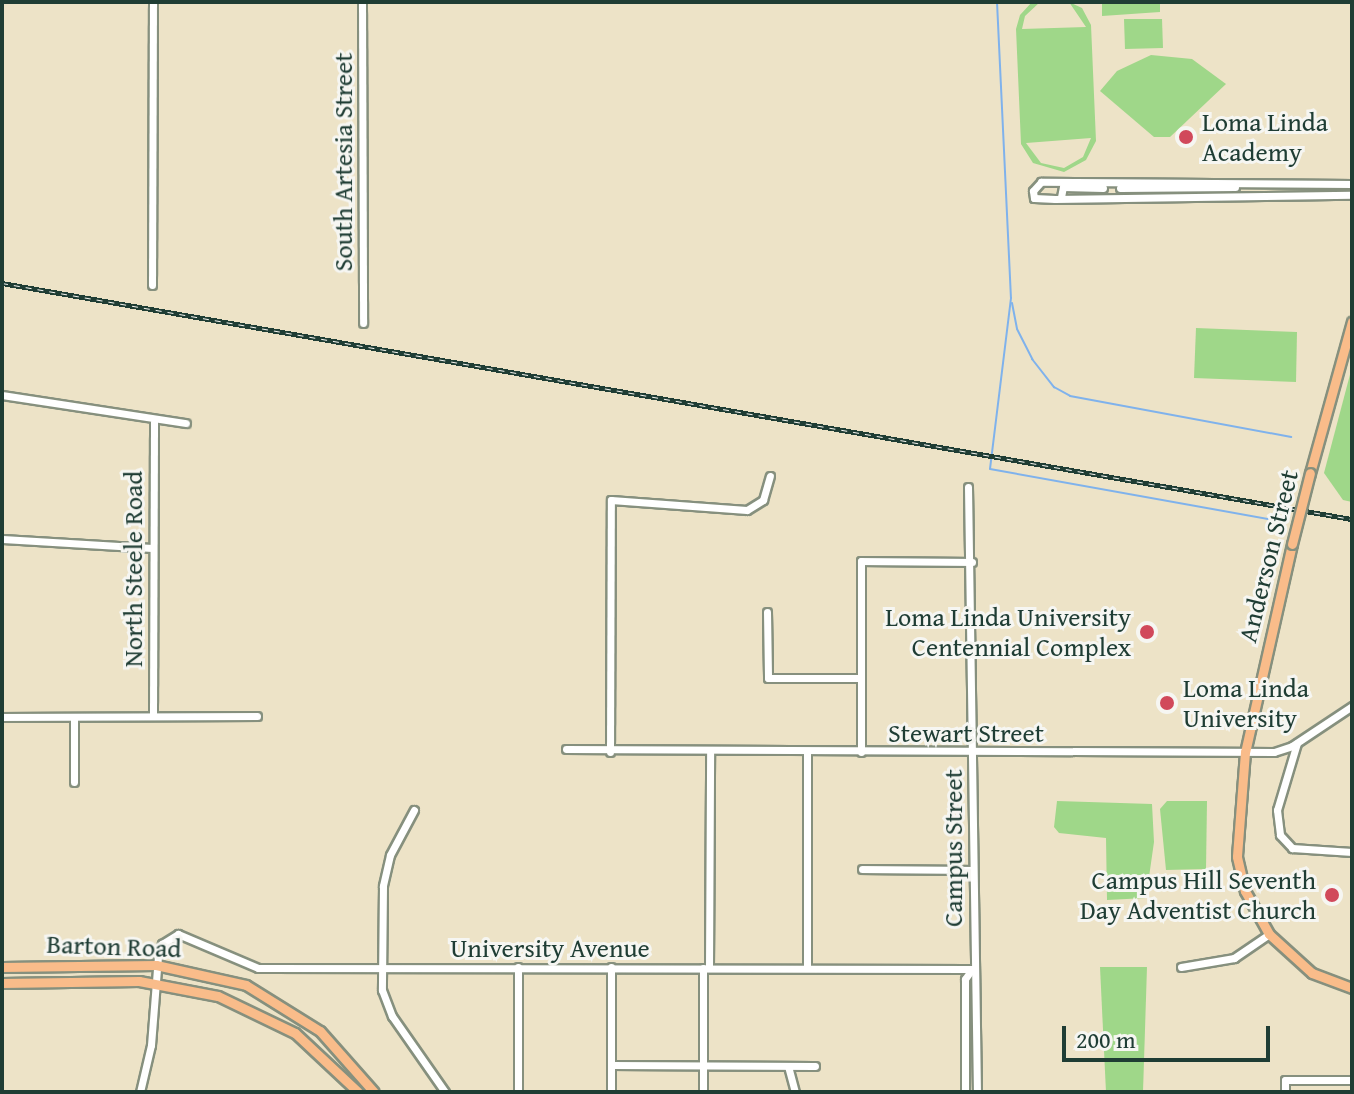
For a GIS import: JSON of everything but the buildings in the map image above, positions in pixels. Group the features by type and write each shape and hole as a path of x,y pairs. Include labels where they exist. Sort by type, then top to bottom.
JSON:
{"main road":[{"name":"Anderson Street","path":"1352,322 1292,544 1245,752 1237,857 1245,891 1269,934 1299,964 1352,988"},
{"name":"Barton Road","path":"2,967 156,965 246,985 298,1014 346,1054 374,1092"},
{"name":"Barton Road","path":"2,983 154,983 245,1005 295,1033 358,1092"}],"street":[{"path":"152,285 153,2"},
{"name":"South Artesia Street","path":"362,2 363,323"},
{"path":"1061,197 1063,187 1352,184"},
{"path":"1241,186 1035,185 1034,198 1352,195"},
{"path":"2,395 154,422 186,423"},
{"name":"North Steele Road","path":"153,716 154,422"},
{"path":"610,752 611,500 747,510 763,500 770,476"},
{"name":"Campus Street","path":"968,487 974,753 972,969 976,977 977,1092"},
{"path":"2,539 153,548"},
{"path":"861,752 861,561 972,562"},
{"path":"767,612 768,678 861,678"},
{"name":"Stewart Street","path":"566,749 610,752 1274,752 1297,743 1352,706"},
{"path":"2,717 257,716"},
{"path":"74,717 74,782"},
{"path":"1297,743 1295,761 1277,810 1284,842 1304,850 1352,852"},
{"path":"703,1092 710,752"},
{"path":"807,752 807,967"},
{"path":"414,810 390,855 383,886 382,990 392,1016 445,1092"},
{"path":"862,869 973,870"},
{"name":"University Avenue","path":"156,965 162,944 178,934 258,968 972,969"},
{"path":"1181,967 1234,958 1269,934"},
{"path":"140,1092 151,1045 156,965"},
{"path":"518,967 518,1092"},
{"path":"611,967 611,1092"},
{"name":"Campus Street","path":"965,1092 965,979 972,969"},
{"path":"611,1065 815,1066"},
{"path":"788,1066 795,1092"},
{"path":"1285,1092 1285,1080 1352,1080"}],"green space":[{"path":"1032,2 1040,2 1025,16 1022,29 1086,27 1069,2 1082,8 1091,25 1096,141 1086,160 1064,172 1033,163 1021,144 1016,29 1020,15","holes":["1091,138 1083,157 1064,168 1041,163 1026,143"]},
{"path":"1102,2 1160,2 1160,12 1102,16"},
{"path":"1124,19 1162,19 1163,48 1125,49"},
{"path":"1151,55 1192,59 1226,84 1170,137 1154,137 1100,91 1117,71"},
{"path":"1196,328 1297,332 1296,382 1194,378"},
{"path":"1352,367 1352,502 1343,500 1324,473"},
{"path":"1057,801 1152,804 1154,842 1146,898 1107,900 1106,838 1059,833 1054,827"},
{"path":"1167,801 1207,801 1206,869 1166,870 1160,809"},
{"path":"1100,967 1147,967 1143,1092 1106,1092"}],"waterway":[{"path":"997,2 1011,298 990,469 1286,522"},
{"path":"1012,303 1017,329 1032,359 1054,387 1070,396 1291,437"}],"railway":[{"path":"2,283 1352,519"}],"place":[{"name":"Loma Linda Academy","path":"1186,137"},
{"name":"Loma Linda University Centennial Complex","path":"1147,632"},
{"name":"Loma Linda University","path":"1167,703"},
{"name":"Campus Hill Seventh Day Adventist Church","path":"1332,895"}]}
